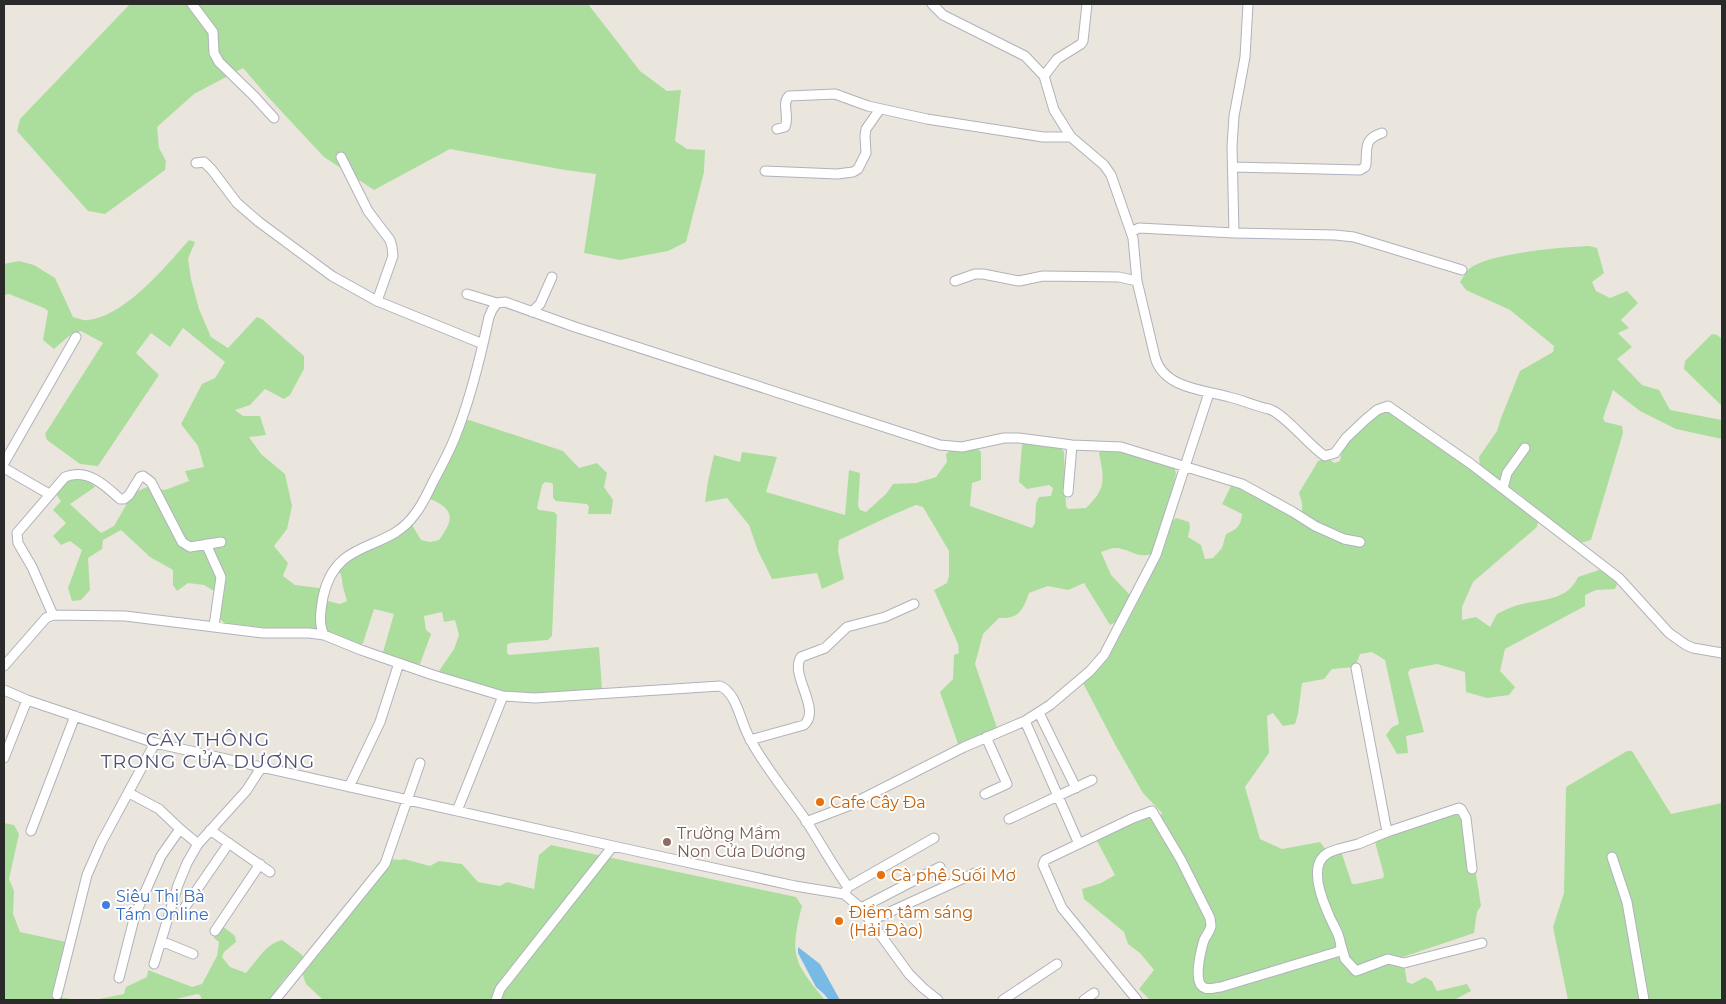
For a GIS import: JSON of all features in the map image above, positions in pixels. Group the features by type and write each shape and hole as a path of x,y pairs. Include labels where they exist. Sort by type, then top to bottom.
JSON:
{"street":[{"path":"192,4 213,32 214,53 220,62 274,118"},
{"path":"932,4 943,15 1025,56 1044,76 1054,110 1071,137 1104,165 1112,175 1131,232 1136,281 1155,357 1159,368 1172,379 1192,389 1229,397 1273,411 1322,454 1329,456 1335,453 1346,438 1365,420 1378,410 1388,406 1471,464 1619,578 1669,634 1686,645 1722,653"},
{"path":"1044,76 1057,59 1083,41 1087,4"},
{"path":"1234,233 1234,167 1232,146 1234,116 1245,57 1248,4"},
{"path":"778,129 783,128 786,124 785,101 789,96 835,94 857,103 880,109 995,130 1044,137 1071,137"},
{"path":"765,171 837,174 853,172 858,169 865,157 866,129 880,109"},
{"path":"1234,167 1360,170 1365,168 1367,144 1371,137 1382,133"},
{"path":"341,157 368,211 390,240 392,247 392,256 377,301"},
{"path":"196,163 201,161 209,166 237,203 258,222 312,262 355,290 377,301 483,344"},
{"path":"1131,232 1139,228 1354,237 1462,270"},
{"path":"955,280 975,274 983,274 1019,281 1044,276 1118,277 1136,281"},
{"path":"532,312 540,304 552,277"},
{"path":"467,294 498,303 505,302 664,356 940,445 962,447 1004,438 1018,438 1072,445 1121,447 1242,484 1315,526 1344,539 1360,542"},
{"path":"324,635 320,625 322,603 329,577 335,567 342,559 394,533 415,514 457,433 489,317 498,303"},
{"path":"4,463 76,337"},
{"path":"806,822 848,806 911,772 1040,713 1090,670 1104,655 1156,555 1209,393"},
{"path":"1068,492 1072,445"},
{"path":"1503,488 1507,473 1525,448"},
{"path":"4,468 49,494"},
{"path":"53,615 17,538 17,533 49,494 65,477 71,474 91,476 120,499 124,499 129,495 140,477 144,476 151,482 182,542 190,547 221,542"},
{"path":"206,544 221,577 214,626"},
{"path":"750,740 804,725 807,722 810,710 798,667 801,657 825,648 847,627 885,617 914,604"},
{"path":"4,666 41,622 53,615 125,616 263,632 324,635 432,675 503,696 535,698 720,686 731,693 750,740 806,822 846,891 861,908 909,974 938,1000"},
{"path":"349,787 380,722 399,663"},
{"path":"1356,668 1387,832"},
{"path":"4,690 27,700 155,743 407,801 795,886 846,891 934,838"},
{"path":"457,811 503,696"},
{"path":"4,758 27,700"},
{"path":"1040,713 1076,788"},
{"path":"31,831 75,716"},
{"path":"1025,721 1079,844"},
{"path":"984,794 1007,784 986,738"},
{"path":"57,995 87,875 101,844 155,743"},
{"path":"275,1000 385,864 420,763"},
{"path":"154,964 182,873 198,844 240,799 261,768"},
{"path":"1009,818 1092,780"},
{"path":"129,793 159,810 198,844"},
{"path":"1472,869 1466,818 1459,808 1330,852 1321,860 1319,866 1319,887 1328,914 1338,934 1344,959 1356,971 1388,960 1404,963 1482,943"},
{"path":"1137,1000 1062,908 1043,865 1048,857 1152,811 1181,860 1210,918 1211,928 1202,948 1198,970 1199,983 1205,988 1221,987 1326,956 1337,952 1341,949 1341,945"},
{"path":"119,978 135,915 161,856 180,829"},
{"path":"210,830 270,872"},
{"path":"185,907 229,843"},
{"path":"487,1000 497,997 613,846"},
{"path":"1612,857 1627,902 1644,1000"},
{"path":"215,930 260,864"},
{"path":"861,908 940,866"},
{"path":"870,921 975,873"},
{"path":"160,941 193,954"},
{"path":"1003,1000 1057,964"},
{"path":"1084,1000 1094,993"}],"green space":[{"path":"130,4 588,4 640,71 667,91 681,90 675,141 687,149 705,150 704,172 686,242 668,251 620,260 584,253 596,174 450,149 374,190 324,157 243,68 194,94 157,127 159,148 166,161 165,170 105,214 88,211 17,131 20,119"},
{"path":"189,240 195,242 188,259 191,279 199,309 211,337 228,348 257,317 262,319 304,356 304,369 290,395 284,399 265,389 250,405 235,410 243,416 260,416 266,435 249,437 261,454 285,474 292,506 287,529 274,546 288,563 283,576 295,585 319,588 321,591 317,627 315,630 300,628 277,629 224,623 219,618 222,596 204,585 188,583 177,591 173,585 173,570 150,557 121,530 103,540 102,549 88,558 90,590 81,600 72,601 68,588 82,550 70,541 61,545 53,536 66,523 53,510 61,501 55,493 66,481 73,478 82,478 92,484 95,487 70,504 101,533 114,526 133,493 147,487 165,490 189,481 185,471 204,467 198,446 181,424 202,384 215,378 225,362 183,328 170,347 151,333 136,353 159,375 98,466 80,464 47,440 45,434 103,343 81,331 69,336 54,349 43,340 48,311 9,294 4,295 4,264 19,261 34,265 55,278 73,317 88,320 102,317 130,300 156,276"},
{"path":"1589,246 1597,248 1604,273 1592,282 1596,291 1610,298 1627,291 1638,303 1621,320 1629,328 1618,333 1632,347 1617,359 1642,385 1659,390 1670,410 1722,420 1722,439 1676,429 1640,411 1613,390 1603,418 1605,422 1622,426 1623,433 1591,540 1580,543 1519,494 1480,467 1479,457 1497,431 1520,371 1553,352 1554,346 1510,310 1466,290 1460,282 1469,269 1479,263 1492,259 1526,252"},
{"path":"1712,334 1722,339 1722,406 1684,369 1685,361"},
{"path":"1386,408 1471,465 1538,521 1537,527 1473,582 1462,607 1462,620 1476,617 1490,627 1497,614 1509,608 1562,594 1574,585 1578,577 1599,570 1609,575 1617,584 1615,589 1596,590 1585,595 1585,606 1505,649 1500,671 1515,687 1509,695 1487,698 1466,692 1465,672 1437,664 1410,669 1408,673 1424,732 1406,736 1408,753 1397,754 1386,735 1392,727 1399,724 1385,660 1372,652 1360,654 1355,667 1332,669 1324,679 1302,683 1295,724 1283,726 1273,713 1267,716 1269,753 1245,787 1260,839 1282,849 1320,842 1330,855 1341,851 1352,884 1356,884 1383,878 1384,875 1375,842 1376,838 1462,812 1481,906 1477,912 1474,933 1403,957 1407,982 1412,984 1425,977 1432,981 1437,991 1467,984 1471,991 1454,1000 1150,1000 1139,989 1154,970 1140,953 1128,944 1124,932 1084,899 1082,889 1101,883 1115,875 1096,839 1150,815 1160,816 1162,813 1143,793 1083,683 1110,655 1165,545 1172,521 1176,518 1189,522 1188,537 1201,545 1205,559 1213,558 1222,548 1226,534 1236,529 1241,521 1242,514 1222,504 1231,486 1236,485 1298,518 1302,509 1299,493 1318,461 1328,458 1334,463 1340,461 1342,448 1357,430"},
{"path":"469,420 563,451 579,468 597,463 607,473 604,487 613,500 611,514 588,514 589,507 587,504 556,501 553,498 552,483 545,482 542,485 537,508 554,512 557,515 552,636 548,640 510,643 507,645 507,653 509,655 599,647 601,691 504,694 443,675 439,671 454,649 459,635 455,620 444,622 442,612 424,616 426,630 431,634 420,664 415,666 383,652 394,614 374,609 363,643 360,645 331,635 327,631 324,615 328,601 340,604 347,601 341,574 335,571 340,566 408,525 412,525 421,540 430,542 439,540 444,533 450,516 444,507 430,499 430,494 463,422"},
{"path":"1025,443 1060,447 1064,452 1066,506 1068,509 1086,508 1098,495 1103,477 1099,453 1101,451 1123,452 1174,466 1176,474 1166,514 1152,554 1141,555 1119,548 1101,552 1111,575 1131,596 1116,622 1110,625 1084,583 1068,590 1048,586 1029,593 1025,604 1016,615 999,618 983,634 975,664 997,728 958,744 940,692 953,679 954,655 959,653 958,644 934,590 947,583 949,576 949,551 923,507 916,505 839,540 838,551 844,579 822,589 817,573 772,579 758,551 749,525 727,498 705,502 714,455 740,462 742,452 777,457 766,492 845,515 849,470 860,473 858,506 860,510 866,512 886,494 893,484 916,483 936,477 947,462 946,454 950,451 978,449 981,452 981,480 972,483 970,506 1032,528 1035,523 1036,503 1039,497 1051,496 1053,488 1049,485 1027,489 1019,482 1022,445"},
{"path":"1627,751 1632,751 1671,814 1722,803 1722,1000 1568,1000 1553,927 1564,893 1566,787"},
{"path":"4,823 14,825 19,834 9,879 14,891 13,914 20,932 66,942 57,997 79,1000 4,1000"},
{"path":"551,845 796,897 802,906 796,936 795,948 797,958 806,976 825,1000 323,1000 306,984 302,973 390,859 404,859 430,866 439,861 462,864 478,882 500,886 507,882 534,889 539,855"},
{"path":"221,925 235,936 236,942 224,952 222,957 230,967 246,973 266,949 282,940 303,957 281,983 271,1000 202,1000 200,995 197,994 172,1000 94,1000 124,994 126,987 147,977 148,970 192,987 202,984 217,956 219,942 214,938 214,935"}],"water":[{"path":"798,947 820,964 840,1000 829,1000 816,987 798,953"}],"place":[{"name":"Cafe Cây Đa","path":"820,802"},
{"name":"Trường Mầm Non Cửa Dương","path":"667,842"},
{"name":"Cà phê Suối Mơ","path":"881,875"},
{"name":"Siêu Thị Bà Tám Online","path":"106,905"},
{"name":"Điểm tâm sáng (Hải Đào)","path":"839,921"}],"district":[{"name":"CÂY THÔNG TRONG CỬA DƯƠNG","path":"208,750"}]}
